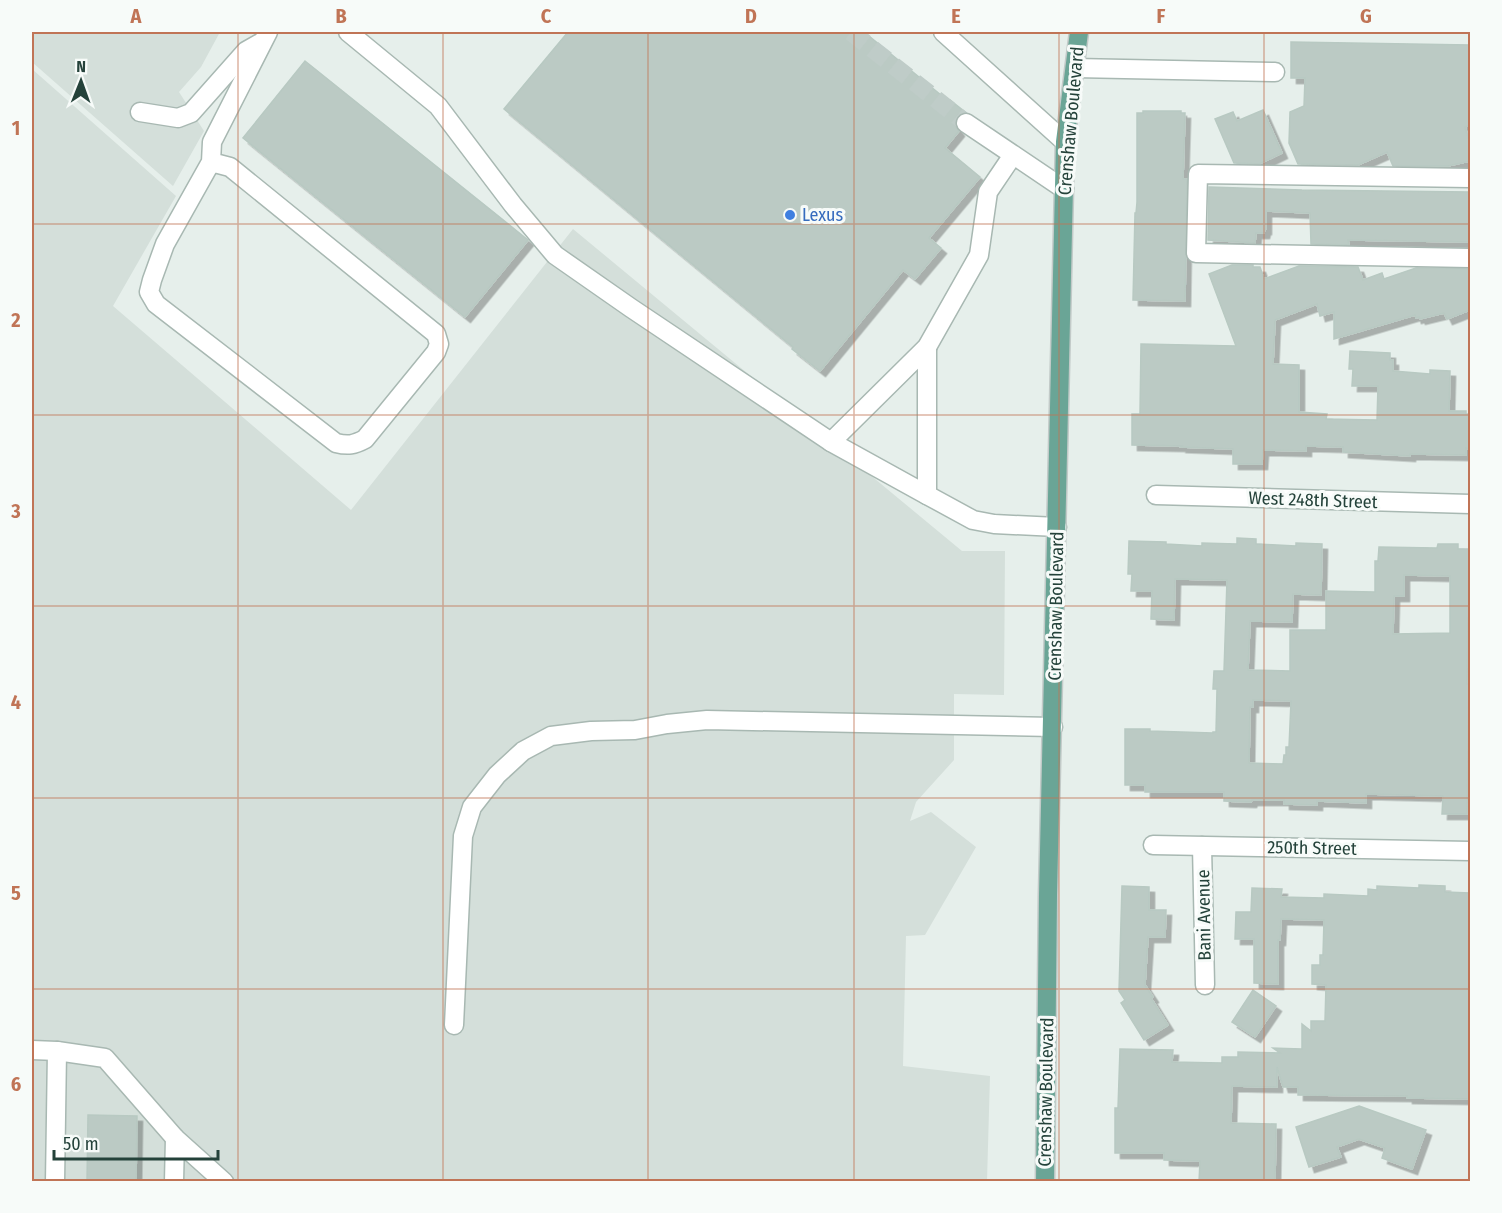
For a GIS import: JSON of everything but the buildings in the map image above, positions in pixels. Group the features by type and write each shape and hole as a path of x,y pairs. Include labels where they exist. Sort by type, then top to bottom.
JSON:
{"main road":[{"name":"Crenshaw Boulevard","path":"1045,1182 1048,895 1065,142 1079,32"}],"street":[{"path":"348,32 438,106 513,205 555,255 641,315 831,442 973,520 994,524 1058,527"},
{"path":"943,32 1065,142"},
{"path":"140,112 178,118 191,113 246,51 266,37"},
{"path":"211,162 231,167 436,334 438,344 436,352 365,439 354,445 336,443 156,304 149,292 165,244 211,162 212,142 266,37"},
{"path":"1075,68 1275,72"},
{"path":"966,123 1064,189"},
{"path":"831,442 927,347 979,255 988,192 1013,155"},
{"path":"1470,178 1198,174 1196,253 1470,258"},
{"path":"927,347 927,495"},
{"name":"West 248th Street","path":"1156,495 1470,504"},
{"path":"454,1025 463,836 472,807 497,775 523,751 551,736 591,731 635,730 707,720 1053,727"},
{"name":"250th Street","path":"1153,844 1470,851"},
{"name":"Bani Avenue","path":"1202,846 1205,985"},
{"path":"32,1050 105,1058 175,1138 224,1182"},
{"path":"55,1182 57,1051"},
{"path":"174,1182 175,1138"}],"shaded area":[{"path":"32,32 220,32 201,67 179,92 204,131 173,186 32,62"},
{"path":"32,69 176,196 113,306 351,510 573,229 962,551 1005,551 1004,695 954,694 954,760 916,802 910,821 931,812 976,847 925,935 906,936 903,1066 990,1076 987,1181 32,1181"}],"tunnel":[{"path":"851,32 966,123"}],"place":[{"name":"Lexus","path":"790,215"}]}
